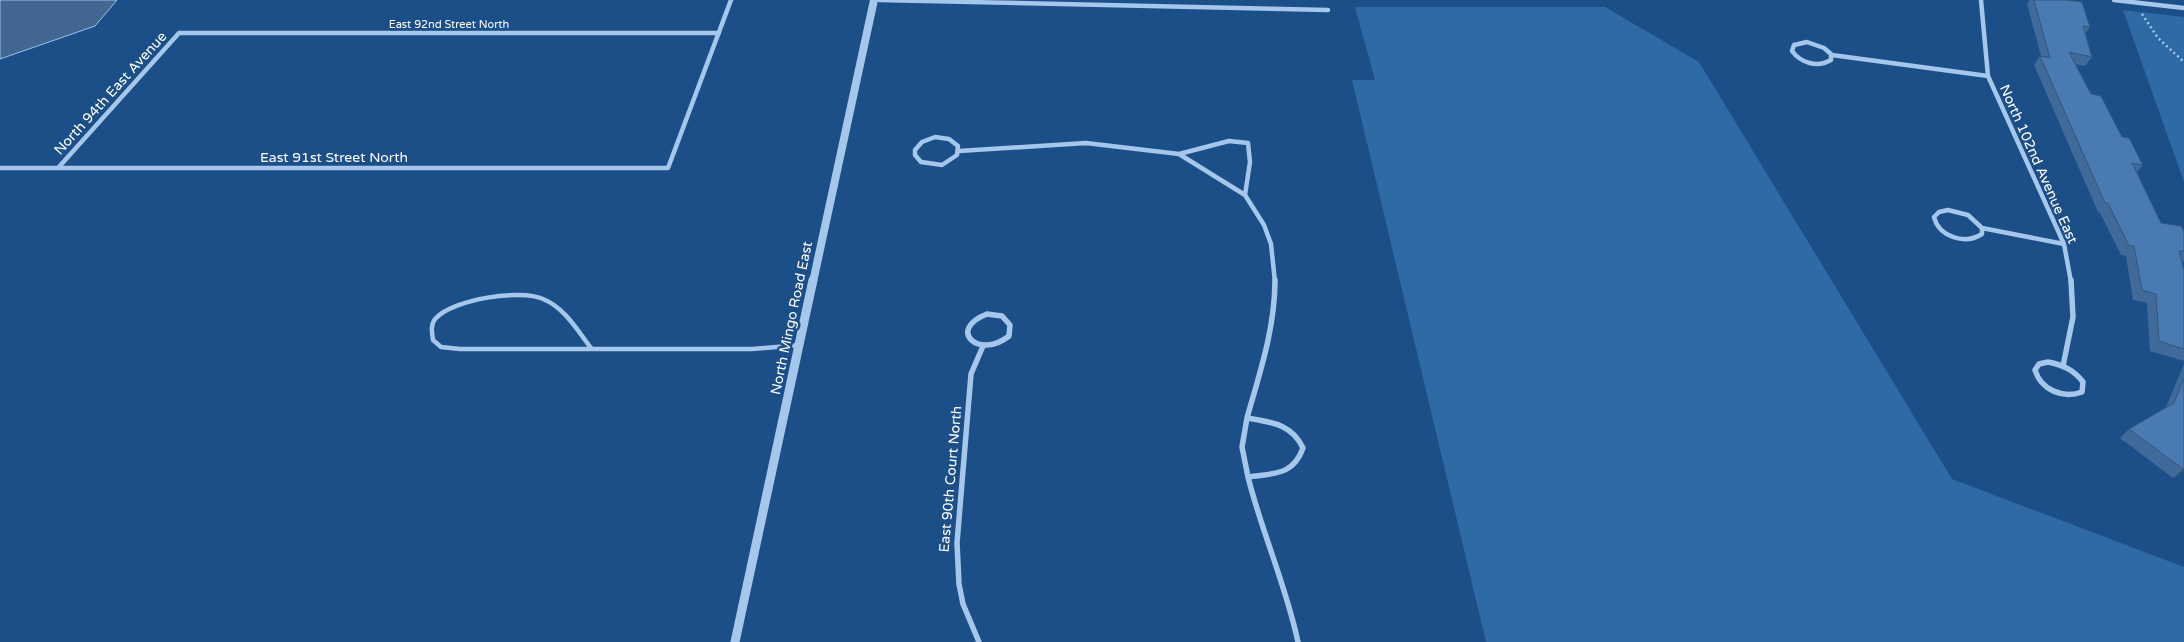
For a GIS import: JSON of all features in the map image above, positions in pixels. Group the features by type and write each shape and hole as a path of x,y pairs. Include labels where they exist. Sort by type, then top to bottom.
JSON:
{"street":[{"path":"719,33 730,0"},
{"name":"North Mingo Road East","path":"735,642 874,0"},
{"path":"879,0 1328,10"},
{"name":"North 102nd Avenue East","path":"1981,0 1988,76 2064,244 2070,279 2073,317 2063,366"},
{"path":"2114,0 2184,8"},
{"name":"East 92nd Street North","path":"179,33 719,33"},
{"name":"North 94th East Avenue","path":"58,168 179,33"},
{"name":"East 91st Street North","path":"0,168 668,168 719,33"},
{"path":"1832,56 1829,62 1812,64 1796,57 1792,49 1798,43 1809,43 1824,48 1832,56 1988,76"},
{"path":"936,137 955,142 959,151 954,159 942,165 921,162 915,154 915,150 922,142 936,137"},
{"path":"959,151 1086,143 1179,154 1228,141 1248,143 1252,155 1248,167 1244,195"},
{"path":"1179,154 1244,195 1264,225 1276,273 1275,307 1269,339 1247,418 1242,447 1255,506 1290,604 1298,642"},
{"path":"1982,228 1983,233 1980,237 1963,239 1943,231 1934,218 1939,212 1954,210 1971,217 1982,228 2064,244"},
{"path":"987,314 1002,316 1007,320 1012,330 1005,341 991,346 982,346 976,344 967,336 966,330 973,319 987,314"},
{"name":"East 90th Court North","path":"979,642 969,626 959,595 955,558 971,374 982,346"},
{"path":"2043,363 2063,366 2082,380 2084,388 2081,394 2068,395 2056,392 2040,382 2035,374 2036,368 2043,363"},
{"path":"1247,418 1288,427 1295,433 1302,448 1298,462 1291,468 1248,476"}],"lane":[{"path":"591,348 568,318 550,302 529,294 496,296 459,306 437,317 431,328 433,340 441,346 450,348 500,350 591,348 752,349 799,345"}],"path":[{"path":"2132,2 2158,38 2184,62"}],"shaded area":[{"path":"0,0 117,0 95,26 0,59"},
{"path":"1355,7 1605,7 1699,62 1952,479 2184,567 2184,642 1486,642 1352,80 1375,80"},
{"path":"2123,10 2184,17 2184,182"}],"building":[{"path":"2034,0 2082,2 2090,27 2083,26 2092,57 2069,52 2091,94 2101,96 2122,137 2129,138 2143,165 2132,163 2161,223 2181,226 2184,231 2184,251 2179,251 2184,270 2184,349 2159,341 2156,294 2142,290 2134,246 2129,246 2108,203 2105,203 2040,56 2050,58"},
{"path":"2184,378 2183,469 2129,429 2174,403"}]}
